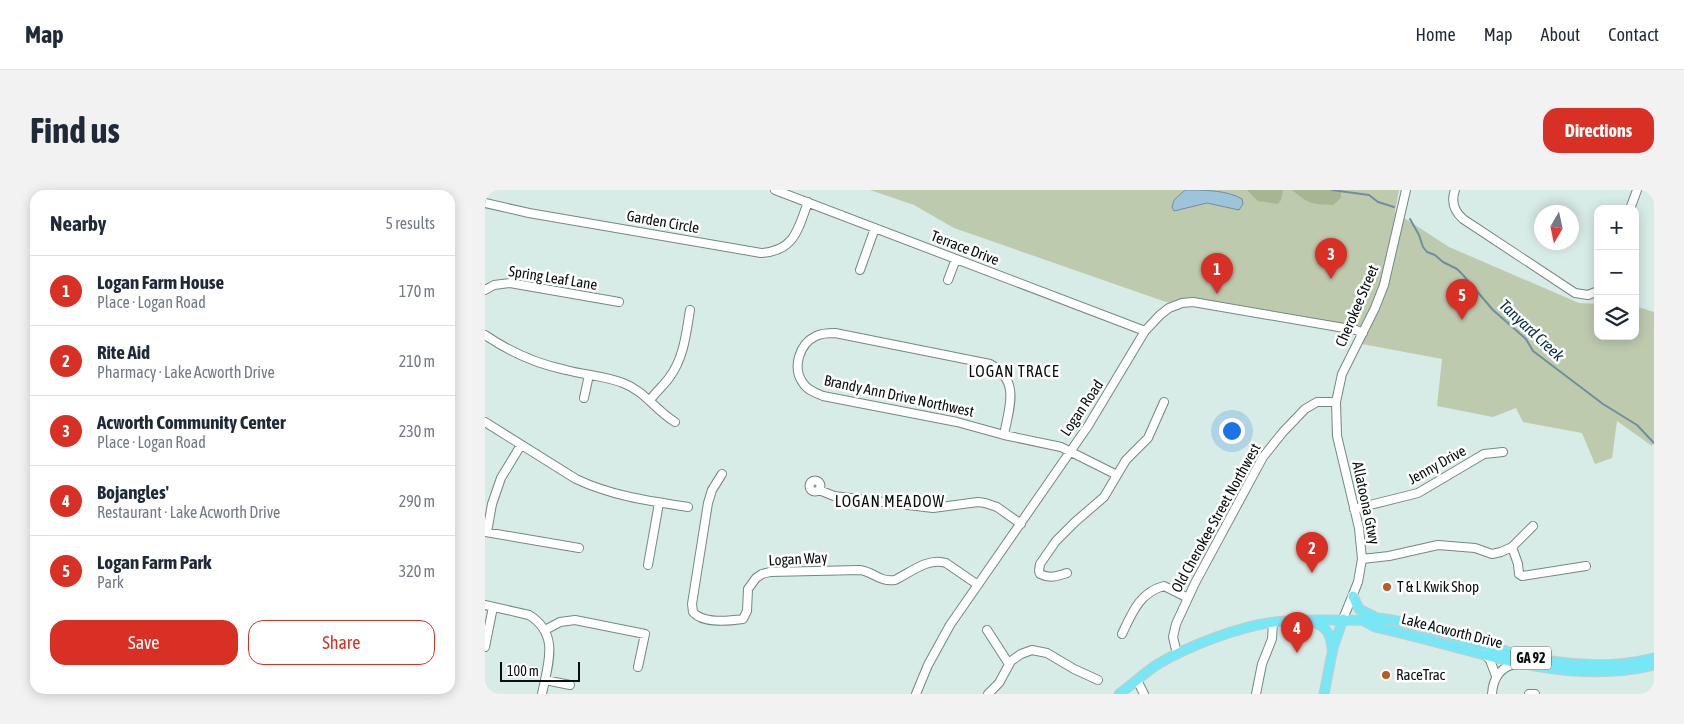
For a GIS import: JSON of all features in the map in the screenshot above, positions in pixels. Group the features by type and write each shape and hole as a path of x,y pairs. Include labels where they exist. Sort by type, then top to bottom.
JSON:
{"main road":[{"path":"1353,596 1359,609 1377,618"},
{"name":"Lake Acworth Drive","path":"1119,694 1157,665 1177,654 1223,635 1258,624 1273,622 1377,618 1417,626 1519,656 1549,662 1601,665 1632,663 1654,658"},
{"name":"Allatoona Gtwy","path":"1324,694 1332,655 1343,619"},
{"path":"1304,620 1327,629 1332,655"},
{"name":"Lake Acworth Drive","path":"1362,620 1375,626 1520,663 1552,669 1581,672 1611,672 1654,665"}],"street":[{"name":"Terrace Drive","path":"775,190 1145,331"},
{"name":"Cherokee Street","path":"1336,402 1342,374 1384,285 1406,190"},
{"path":"1455,190 1454,206 1463,219 1575,293 1588,295 1594,293"},
{"path":"1631,205 1637,190"},
{"name":"Garden Circle","path":"485,204 761,253 781,248 793,239 808,202"},
{"path":"860,270 875,228"},
{"path":"948,280 956,259"},
{"name":"Spring Leaf Lane","path":"485,290 494,285 510,283 619,302"},
{"name":"Logan Road","path":"916,694 942,639 1098,411 1149,325 1169,308 1182,303 1193,302 1356,330 1363,333"},
{"path":"650,400 670,377 679,362 685,342 690,310"},
{"name":"Brandy Ann Drive Northwest","path":"1004,434 1011,388 1005,374 990,364 835,333 815,336 801,350 798,360 803,384 823,396 957,422 1004,434 1070,450 1117,475"},
{"path":"485,335 506,348 532,360 566,370 623,382 632,386 650,400 665,417 675,422"},
{"path":"584,398 589,375"},
{"path":"1067,573 1055,577 1048,576 1040,574 1039,568 1052,547 1067,529 1104,497 1126,460 1148,438 1164,402"},
{"name":"Old Cherokee Street Northwest","path":"1177,654 1174,647 1174,630 1188,598 1270,448 1309,406 1317,402 1336,402"},
{"name":"Allatoona Gtwy","path":"1336,402 1337,436 1361,535 1362,559 1358,582 1343,619"},
{"path":"485,422 576,479 591,486 621,496 688,507"},
{"path":"521,445 501,478 492,504 486,532 579,548"},
{"name":"Jenny Drive","path":"1354,509 1418,493 1484,454 1503,452"},
{"name":"Logan Way","path":"722,474 712,490 708,503 692,604 693,612 700,618 729,622 743,619 747,611 748,590 751,583 756,578 770,572 859,570 869,572 881,580 895,580 928,562 941,561 978,585"},
{"path":"819,490 833,496 933,508 977,502 985,503 997,507 1021,524"},
{"path":"648,565 659,503"},
{"path":"1362,559 1389,556 1438,545 1475,548 1492,554 1512,547 1533,526"},
{"path":"1512,547 1518,564 1519,574 1522,576 1585,566"},
{"path":"1122,634 1145,595 1156,588 1164,586 1188,598"},
{"path":"485,647 489,606 529,615 535,619 545,630 550,650 542,694"},
{"path":"545,630 560,622 575,620 645,634 638,667"},
{"path":"1257,694 1261,664 1272,639 1273,622"},
{"path":"987,630 1009,664"},
{"path":"988,694 999,683 1009,664 1021,654 1036,650 1047,653 1074,669 1098,680"},
{"path":"1484,654 1490,660 1496,676 1492,694"},
{"path":"1496,676 1509,665 1520,663"},
{"path":"545,680 570,685"},
{"path":"1137,680 1145,694"},
{"path":"1529,694 1535,694"}],"green space":[{"path":"870,190 1399,190 1395,212 1449,247 1579,303 1594,304 1594,340 1639,340 1639,307 1654,312 1654,442 1652,446 1617,421 1612,458 1595,464 1582,433 1523,422 1516,408 1493,417 1437,406 1442,359 1362,344 1370,328 1249,307 1166,302 954,228 914,205"},
{"path":"1247,190 1283,190 1278,204 1258,201"},
{"path":"1292,190 1341,190 1341,198 1333,205 1315,204 1302,198"}],"water":[{"path":"1185,190 1222,192 1242,199 1243,204 1239,210 1207,203 1174,211 1172,207 1174,200"}],"waterway":[{"name":"Tanyard Creek","path":"1332,190 1369,195 1378,202 1394,207"},
{"name":"Tanyard Creek","path":"1410,219 1427,252 1457,269 1493,310 1526,339 1533,351 1603,404 1637,425 1654,443"}],"place":[{"name":"Acworth Community Center","path":"1331,279"},
{"name":"Logan Farm House","path":"1217,294"},
{"name":"Logan Farm Park","path":"1462,320"},
{"name":"Rite Aid","path":"1312,573"},
{"name":"T & L Kwik Shop","path":"1387,587"},
{"name":"Bojangles'","path":"1297,653"},
{"name":"RaceTrac","path":"1386,675"}],"district":[{"name":"LOGAN TRACE","path":"1014,371"},
{"name":"LOGAN MEADOW","path":"890,501"}]}
